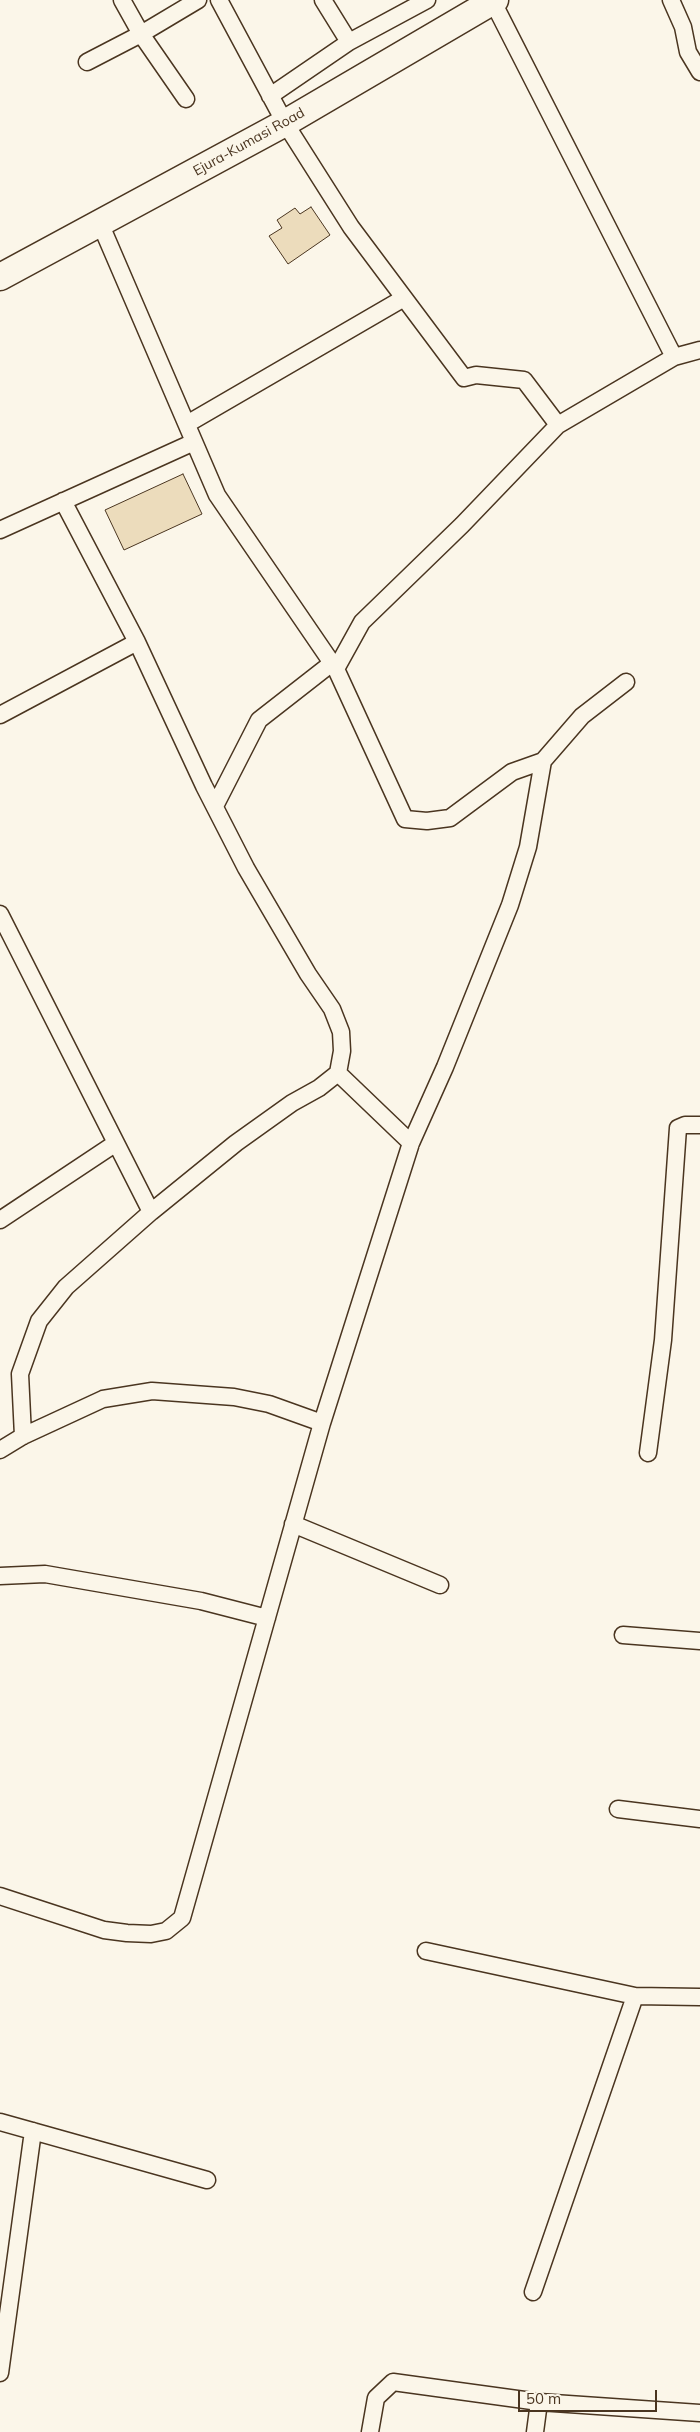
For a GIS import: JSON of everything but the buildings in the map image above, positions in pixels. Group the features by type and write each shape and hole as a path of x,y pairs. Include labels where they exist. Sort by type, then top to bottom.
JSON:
{"main road":[{"name":"Ejura-Kumasi Road","path":"0,277 285,123 493,0"}],"street":[{"path":"122,0 141,34 186,98"},
{"path":"87,62 141,34 198,0"},
{"path":"219,0 285,123 351,227 464,378 476,375 524,380 558,425"},
{"path":"323,0 348,42"},
{"path":"270,96 348,42 427,0"},
{"path":"493,0 674,357"},
{"path":"672,0 683,27 688,52 700,72"},
{"path":"100,223 217,494 334,666 405,819 427,821 450,818 512,772 543,761 582,716 626,682"},
{"path":"187,424 404,298"},
{"path":"215,806 258,720 334,666 362,622 462,525 558,425 674,357 700,350"},
{"path":"0,530 194,442"},
{"path":"23,1436 20,1374 39,1321 66,1287 151,1212 236,1143 292,1104 319,1088 338,1073 342,1051 341,1032 332,1009 308,974 246,868 137,642 63,500"},
{"path":"0,715 137,642"},
{"path":"0,1896 104,1930 127,1933 151,1934 166,1931 182,1918 322,1423 411,1143 446,1067 510,905 528,847 543,761"},
{"path":"0,914 151,1212"},
{"path":"338,1073 411,1143"},
{"path":"648,1453 663,1340 678,1128 685,1125 700,1125"},
{"path":"0,1220 116,1143"},
{"path":"0,1450 23,1436 103,1399 152,1392 234,1397 269,1404 322,1423"},
{"path":"293,1524 440,1585"},
{"path":"0,1576 45,1574 201,1601 267,1618"},
{"path":"623,1635 700,1641"},
{"path":"618,1809 700,1819"},
{"path":"426,1951 635,1996 700,1997"},
{"path":"533,2292 635,1996"},
{"path":"0,2122 207,2180"},
{"path":"0,2373 4,2330 33,2131"},
{"path":"370,2432 376,2398 393,2382 539,2402 700,2413"},
{"path":"535,2432 539,2402"}]}
